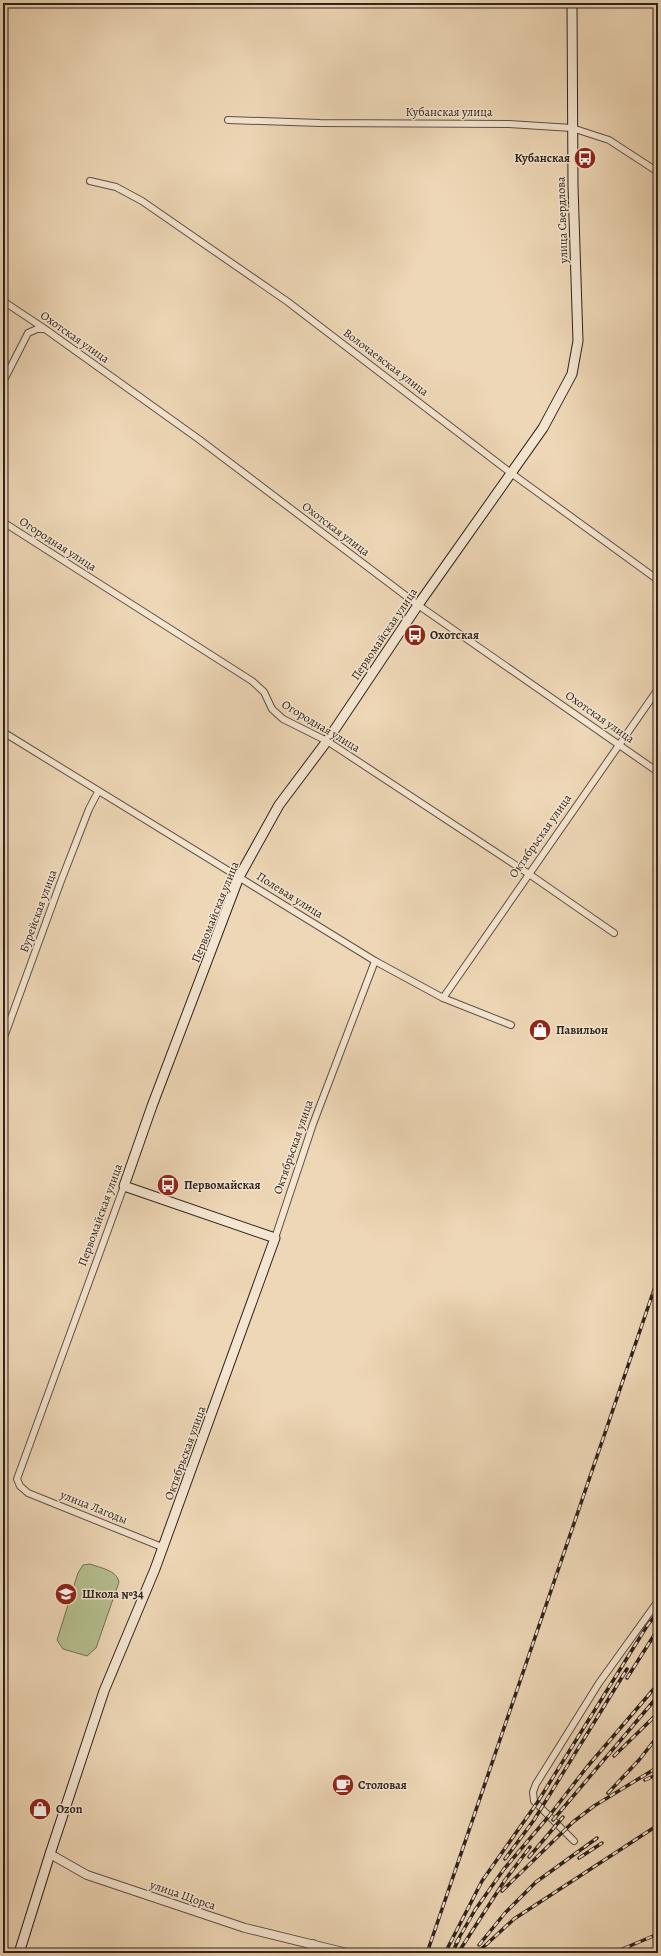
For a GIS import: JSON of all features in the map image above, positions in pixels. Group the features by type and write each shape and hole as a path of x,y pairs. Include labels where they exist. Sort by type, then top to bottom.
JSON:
{"main road":[{"name":"улица Свердлова","path":"572,3 572,128 578,340"},
{"name":"Первомайская улица","path":"124,1186 152,1106 239,877 279,805 327,741 418,605 543,428 569,382 575,366 578,340"},
{"path":"124,1186 275,1238"},
{"name":"Октябрьская улица","path":"19,1953 104,1691 162,1547 275,1238"}],"street":[{"name":"Кубанская улица","path":"228,120 320,123 501,124 572,128 609,140 658,172"},
{"name":"Волочаевская улица","path":"90,181 116,187 142,201 288,302 512,473 658,580"},
{"name":"Охотская улица","path":"3,301 45,329 200,440 418,605 620,744 658,772"},
{"path":"3,382 28,334 37,329 45,329"},
{"name":"Огородная улица","path":"3,522 252,681 264,692 272,709 283,718 327,741 529,874 614,933"},
{"name":"Октябрьская улица","path":"443,998 658,689"},
{"name":"Полевая улица","path":"3,732 98,792 375,961 443,998 511,1025"},
{"name":"Бурейская улица","path":"3,1040 61,881 89,810 98,792"},
{"name":"Октябрьская улица","path":"275,1238 313,1124 375,961"},
{"name":"Первомайская улица","path":"20,1486 17,1479 124,1186"},
{"name":"улица Лагоды","path":"20,1486 28,1493 162,1547"},
{"path":"574,1841 534,1801 533,1792 536,1784 599,1683 658,1601"},
{"name":"улица Щорса","path":"50,1854 87,1874 153,1898 245,1928 347,1953"},
{"path":"310,1953 314,1944"},
{"path":"654,1953 658,1951"}],"green space":[{"path":"90,1564 112,1572 118,1578 119,1582 96,1648 87,1656 63,1649 57,1640 78,1573 83,1565"}],"railway":[{"path":"427,1953 658,1278"},
{"path":"445,1953 482,1881 537,1803 647,1626 658,1612"},
{"path":"627,1678 658,1629"},
{"path":"505,1859 534,1820 627,1669"},
{"path":"456,1943 475,1910 504,1869 549,1816 587,1767 658,1684"},
{"path":"553,1820 658,1696"},
{"path":"614,1756 658,1713"},
{"path":"608,1793 639,1760 658,1736"},
{"path":"502,1891 573,1822 594,1806 658,1767"},
{"path":"645,1780 658,1774"},
{"path":"529,1857 563,1817"},
{"path":"477,1953 514,1919 658,1825"},
{"path":"479,1945 505,1913 536,1882 597,1838"},
{"path":"579,1858 602,1843"},
{"path":"458,1953 505,1880 530,1847"},
{"path":"613,1953 658,1934"},
{"path":"452,1953 459,1939"}],"place":[{"name":"Кубанская","path":"585,158"},
{"name":"Охотская","path":"415,635"},
{"name":"Павильон","path":"540,1030"},
{"name":"Первомайская","path":"168,1185"},
{"name":"Школа №34","path":"66,1594"},
{"name":"Столовая","path":"343,1785"},
{"name":"Ozon","path":"40,1809"}]}
